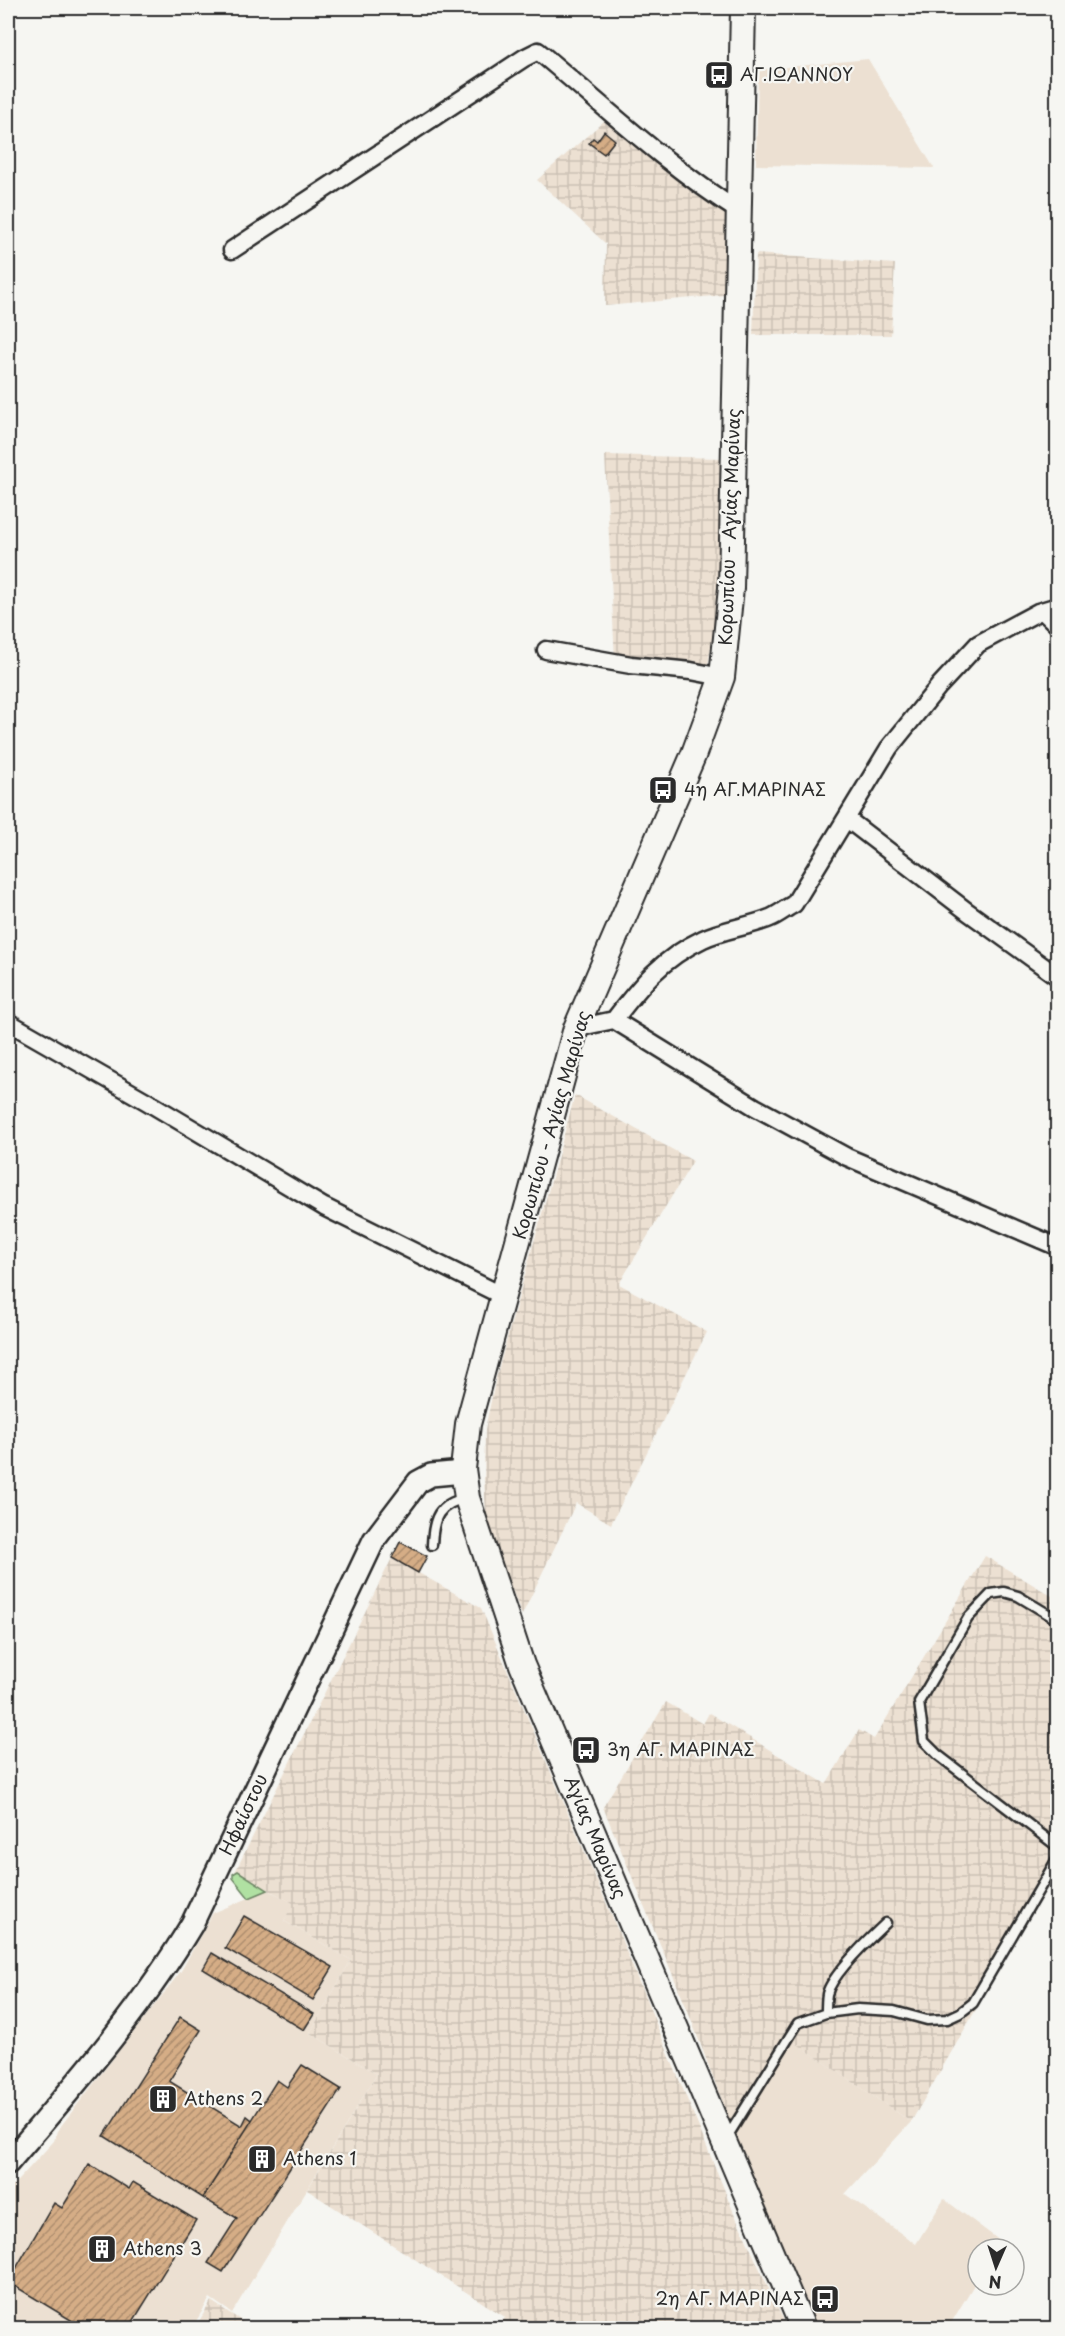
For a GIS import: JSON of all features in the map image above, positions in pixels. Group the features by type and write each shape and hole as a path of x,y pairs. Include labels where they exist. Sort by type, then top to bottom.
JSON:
{"main road":[{"name":"Κορωπίου - Αγίας Μαρίνας","path":"503,1296 576,1028 693,756 722,677 731,588 743,8"},
{"name":"Αγίας Μαρίνας","path":"503,1296 468,1424 463,1472 467,1498 522,1665 802,2328"}],"street":[{"path":"232,250 538,51 575,84 711,194 740,212"},
{"path":"576,1028 614,1020 646,978 678,952 735,927 770,918 794,904 889,748 939,686 978,644 1038,612 1058,606"},
{"path":"546,650 631,665 691,671 722,677"},
{"path":"847,819 968,912 1058,977"},
{"path":"614,1020 755,1107 847,1157 1058,1246"},
{"path":"8,1022 324,1207 503,1296"},
{"name":"Ηφαίστου","path":"8,2163 102,2051 153,1983 192,1924 375,1540 418,1482 430,1475 463,1472"}],"lane":[{"path":"1038,612 1058,631"},
{"path":"432,1545 432,1533 444,1505 467,1498"},
{"path":"1058,1620 1018,1596 1004,1592 991,1594 968,1618 919,1702 924,1741 938,1755 1058,1846"},
{"path":"725,2142 798,2024 826,2013 858,2009 894,2011 927,2020 947,2019 973,2003 1058,1857"},
{"path":"826,2013 827,1993 833,1981 886,1923"}],"shaded area":[{"path":"868,59 934,168 756,165 758,70"},
{"path":"604,121 696,195 728,216 725,295 605,306 606,244 537,180"},
{"path":"756,254 895,264 891,335 753,335"},
{"path":"605,455 721,458 718,580 707,670 615,661"},
{"path":"575,1095 693,1161 619,1284 707,1332 611,1524 576,1503 522,1615 499,1557 486,1514 485,1429 496,1378"},
{"path":"985,1556 1057,1599 1057,1869 911,2122 787,2037 731,2124 687,2009 603,1807 666,1702 703,1724 709,1713 826,1784 859,1730 874,1739"},
{"path":"392,1558 481,1608 734,2213 787,2328 499,2328 505,2317 307,2190 377,2074 310,2033 351,1960 284,1921 293,1903 235,1872"},
{"path":"268,1890 294,1903 284,1921 351,1960 310,2033 377,2074 232,2313 210,2298 192,2328 8,2328 8,2191 54,2141 57,2131 181,1971 213,1913"},
{"path":"786,2036 911,2122 845,2194 916,2244 944,2199 995,2237 966,2237 967,2297 948,2328 816,2328 731,2124"},
{"path":"211,2301 248,2325 249,2328 195,2328"}],"green space":[{"path":"238,1871 268,1890 249,1898 233,1878 233,1874"}],"building":[{"path":"604,131 615,140 604,154 589,143 593,138 597,141"},
{"path":"400,1542 427,1556 418,1573 392,1558"},
{"path":"244,1916 333,1967 313,2000 225,1948"},
{"path":"212,1953 314,2014 304,2030 203,1969"},
{"name":"Athens 2","path":"180,2017 201,2030 169,2081 242,2126 247,2116 252,2120 203,2198 104,2136"},
{"name":"Athens 1","path":"302,2065 341,2089 223,2272 208,2263 237,2218 203,2198 277,2080 287,2087"},
{"name":"Athens 3","path":"89,2164 129,2189 133,2182 196,2220 129,2328 84,2328 8,2282 54,2203 62,2208"}],"place":[{"name":"ΑΓ.ΙΩΑΝΝΟΥ","path":"719,75"},
{"name":"4η ΑΓ.ΜΑΡΙΝΑΣ","path":"663,790"},
{"name":"3η ΑΓ. ΜΑΡΙΝΑΣ","path":"586,1750"},
{"name":"Athens 2","path":"163,2099"},
{"name":"Athens 1","path":"262,2159"},
{"name":"Athens 3","path":"102,2249"},
{"name":"2η ΑΓ. ΜΑΡΙΝΑΣ","path":"825,2299"}]}
